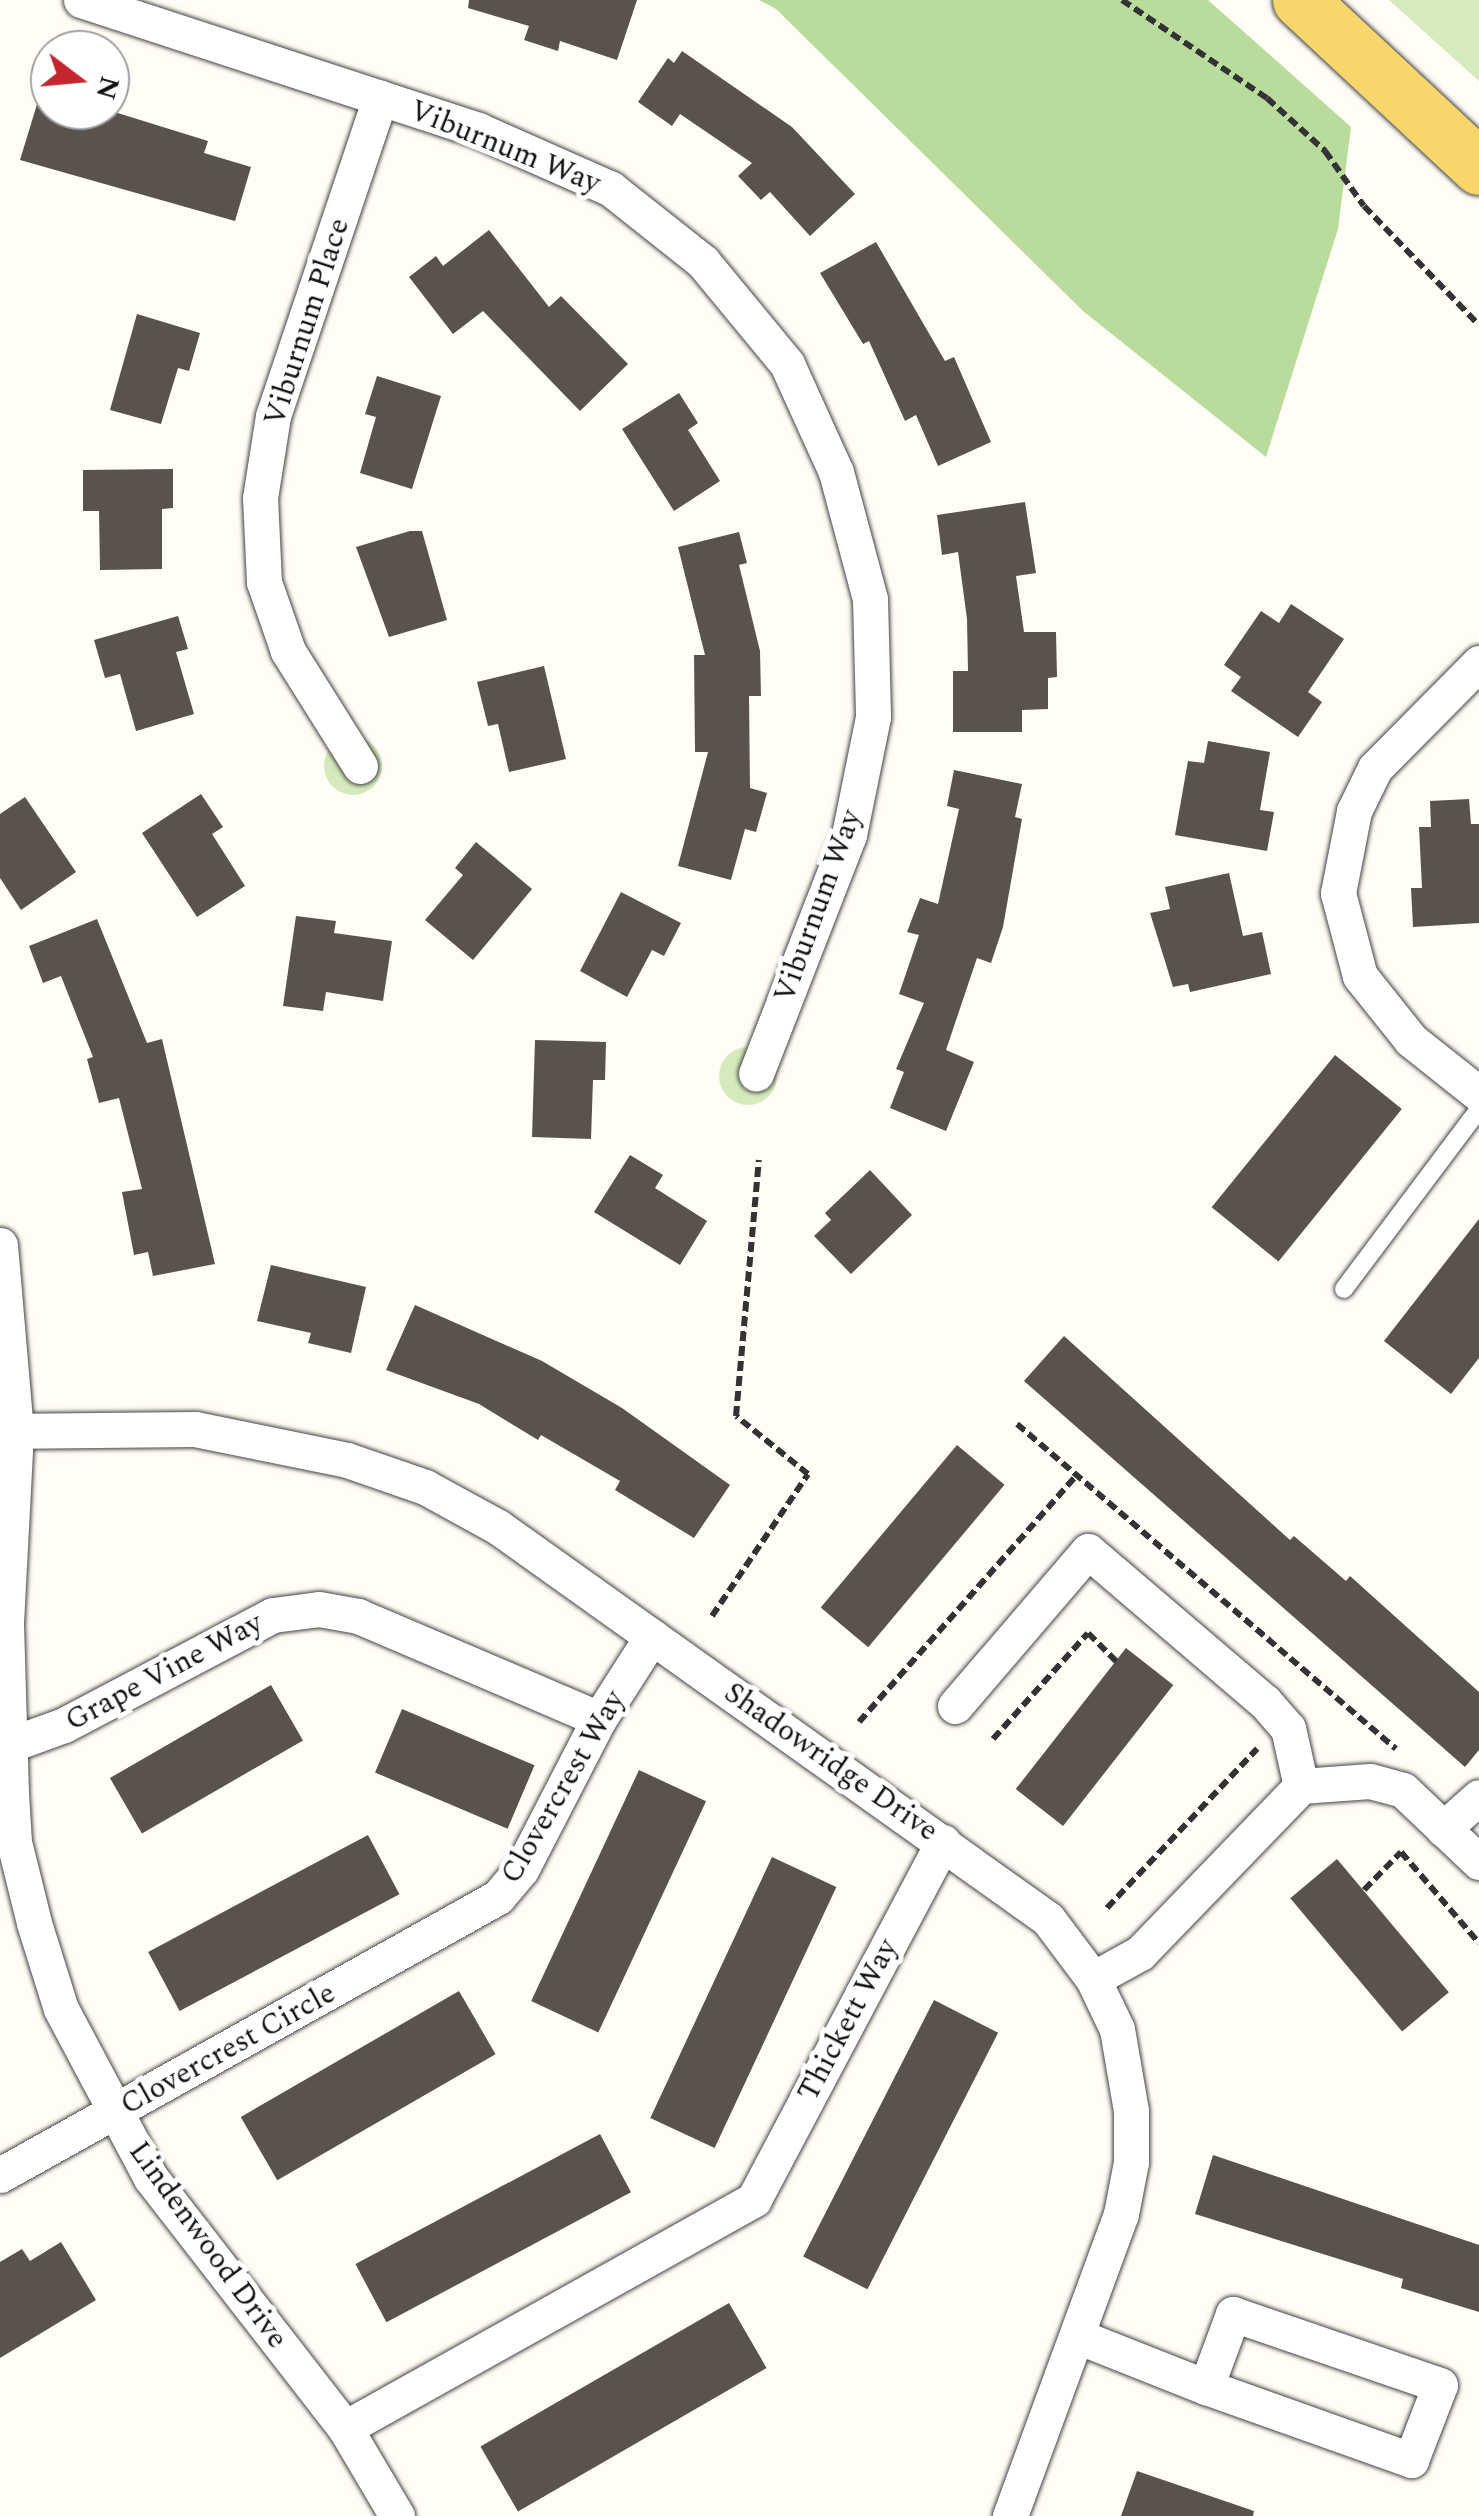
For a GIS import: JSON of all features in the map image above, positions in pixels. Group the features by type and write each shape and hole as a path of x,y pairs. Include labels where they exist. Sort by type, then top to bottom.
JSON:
{"main road":[{"path":"1300,0 1479,167"}],"street":[{"name":"Viburnum Way","path":"81,0 478,130 611,189 703,262 787,364 836,472 870,599 874,717 850,835 756,1074"},
{"name":"Viburnum Place","path":"360,766 288,651 264,582 260,498 273,416 380,98"},
{"path":"1479,663 1375,768 1345,839 1338,893 1360,976 1411,1040 1479,1094"},
{"name":"Lindenwood Drive","path":"0,1246 8,1432 6,1624 14,1842 34,1924 61,2009 151,2178 345,2428 397,2516"},
{"name":"Shadowridge Drive","path":"8,1432 196,1429 347,1460 425,1487 498,1527 1048,1919 1094,1979 1117,2029 1131,2162 1122,2214 1010,2516"},
{"path":"955,1706 1088,1551 1265,1702 1288,1728 1301,1786"},
{"name":"Grape Vine Way","path":"10,1745 64,1726 274,1615 319,1609 358,1616 599,1719"},
{"name":"Clovercrest Way","path":"456,1921 498,1896 521,1870 599,1719 652,1636"},
{"path":"1094,1979 1140,1954 1301,1786 1370,1782 1403,1790 1479,1862"},
{"path":"1443,1829 1479,1797"},
{"name":"Thickett Way","path":"345,2428 754,2198 944,1842"},
{"name":"Clovercrest Circle","path":"0,2176 456,1921"},
{"path":"1077,2336 1206,2386 1410,2460 1440,2385 1233,2314 1206,2386"}],"lane":[{"path":"1344,1290 1479,1109"}],"path":[{"path":"1122,0 1208,55 1296,124 1420,268 1479,324"},
{"path":"712,1616 808,1474 736,1416 759,1160"},
{"path":"1017,1424 1400,1753"},
{"path":"859,1722 1078,1476"},
{"path":"993,1740 1088,1632 1116,1661"},
{"path":"1107,1908 1265,1741"},
{"path":"1364,1890 1401,1852 1479,1943"}],"green space":[{"path":"759,0 1208,0 1351,127 1338,229 1266,457 1083,311 776,9"},
{"path":"1389,0 1479,0 1479,81"},
{"path":"353,737 374,745 382,766 374,787 353,795 332,787 324,766 332,745"},
{"path":"748,1047 769,1055 777,1076 769,1097 748,1105 727,1097 719,1076 727,1055"}],"building":[{"path":"469,0 637,0 617,60 560,41 558,51 524,40 529,26 468,8"},
{"path":"682,51 792,127 855,194 810,236 770,192 761,200 738,176 752,163 680,114 672,126 638,102 668,58 674,63"},
{"path":"130,117 208,141 204,153 251,167 235,221 20,160 30,127 130,130"},
{"path":"489,230 549,307 561,296 628,364 580,411 483,311 453,334 409,277 436,256 443,266"},
{"path":"876,242 945,361 954,357 991,442 938,466 916,415 905,421 869,341 863,344 820,273"},
{"path":"137,314 200,333 189,371 178,368 161,424 110,410"},
{"path":"377,376 441,396 412,489 360,473 376,417 365,414"},
{"path":"679,393 698,423 688,430 720,481 674,511 622,429"},
{"path":"173,469 173,508 162,509 162,569 100,570 99,511 83,511 83,470"},
{"path":"1025,502 1036,573 1016,576 1024,632 1056,632 1057,677 1048,678 1048,709 1022,710 1022,732 953,732 953,671 968,671 967,619 958,552 942,555 937,515"},
{"path":"422,531 447,620 389,637 356,547"},
{"path":"739,532 747,563 739,565 760,651 761,696 749,696 750,788 767,793 756,832 745,829 731,880 678,866 708,752 695,752 694,655 705,655 678,547"},
{"path":"1291,604 1344,639 1308,692 1322,702 1298,737 1231,691 1241,677 1224,665 1261,611 1279,623"},
{"path":"178,616 188,649 176,652 194,714 136,731 120,674 105,678 94,640"},
{"path":"544,666 566,759 509,772 498,724 488,726 477,682"},
{"path":"1208,741 1270,752 1260,810 1274,812 1267,851 1175,835 1188,761 1204,763"},
{"path":"954,770 1022,784 1015,817 1022,819 1003,927 991,963 977,958 946,1050 974,1062 946,1131 890,1108 904,1072 896,1069 924,1003 899,994 919,935 907,932 920,898 938,904 959,809 947,806"},
{"path":"201,794 223,827 212,834 245,886 197,917 142,833"},
{"path":"25,797 76,872 21,910 0,878 0,814"},
{"path":"1469,799 1471,824 1479,824 1479,923 1413,927 1411,888 1422,888 1419,827 1431,827 1430,801"},
{"path":"476,842 532,889 473,960 425,920 463,875 455,868"},
{"path":"1229,873 1243,936 1262,932 1271,974 1190,992 1188,984 1173,987 1150,913 1170,909 1165,887"},
{"path":"621,892 681,923 664,956 652,950 627,997 580,971"},
{"path":"296,916 336,921 334,933 392,941 383,1001 326,992 323,1011 283,1006"},
{"path":"97,919 147,1043 162,1039 215,1264 153,1276 148,1252 134,1255 122,1192 142,1189 119,1098 99,1103 87,1059 93,1057 61,976 43,983 29,946"},
{"path":"535,1040 606,1042 605,1080 593,1080 591,1139 532,1137"},
{"path":"1335,1055 1402,1109 1278,1261 1212,1207"},
{"path":"630,1155 663,1175 655,1188 707,1221 680,1265 594,1212"},
{"path":"870,1170 912,1215 851,1274 814,1236 831,1220 825,1213"},
{"path":"1479,1219 1479,1358 1451,1394 1384,1341"},
{"path":"271,1265 366,1287 351,1353 308,1343 311,1333 257,1321"},
{"path":"415,1305 542,1361 622,1408 730,1485 694,1538 615,1490 620,1481 541,1435 538,1440 479,1404 386,1370"},
{"path":"1064,1336 1290,1540 1294,1536 1346,1581 1350,1576 1479,1692 1479,1750 1465,1767 1024,1381"},
{"path":"957,1445 1004,1485 868,1647 821,1607"},
{"path":"1126,1648 1173,1685 1063,1826 1016,1789"},
{"path":"271,1685 303,1740 142,1833 110,1778"},
{"path":"402,1709 535,1765 508,1829 375,1773"},
{"path":"639,1770 706,1801 598,2032 531,2001"},
{"path":"368,1835 399,1894 180,2011 148,1952"},
{"path":"772,1857 836,1887 715,2148 650,2118"},
{"path":"1337,1859 1449,1992 1402,2032 1290,1898"},
{"path":"459,1991 496,2054 277,2180 241,2117"},
{"path":"934,2000 998,2033 867,2289 803,2257"},
{"path":"600,2134 631,2192 386,2322 355,2264"},
{"path":"1213,2155 1479,2245 1479,2312 1401,2288 1403,2279 1195,2214"},
{"path":"61,2242 96,2300 0,2358 0,2262 22,2249 30,2261"},
{"path":"729,2303 766,2368 518,2511 480,2446"},
{"path":"1137,2471 1254,2511 1253,2516 1121,2516"}]}
